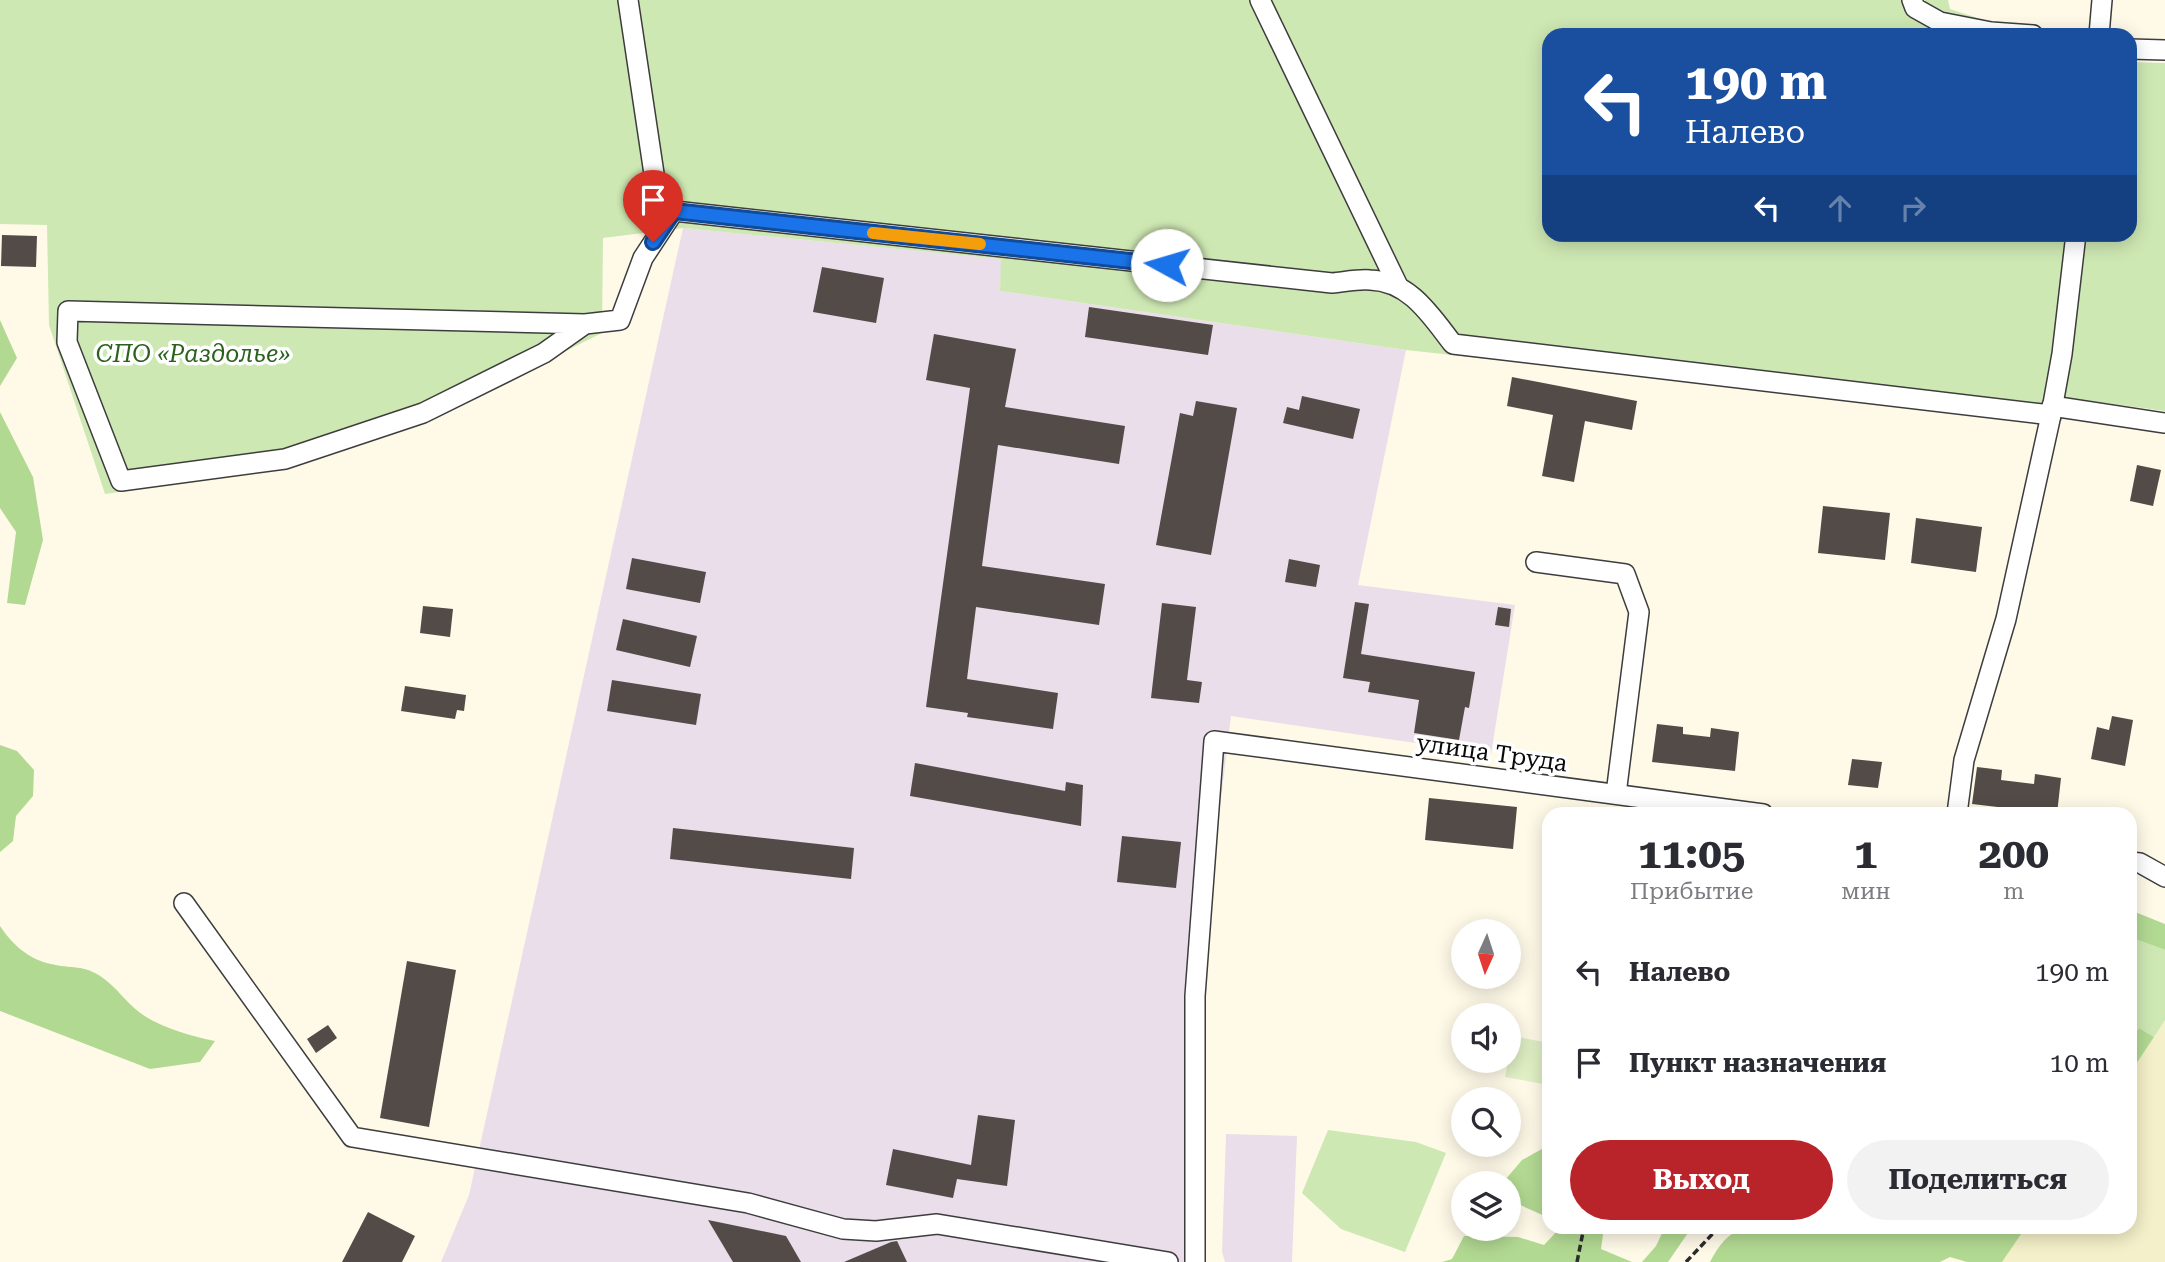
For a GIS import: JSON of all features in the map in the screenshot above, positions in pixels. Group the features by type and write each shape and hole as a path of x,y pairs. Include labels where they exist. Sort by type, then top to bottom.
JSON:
{"street":[{"path":"628,0 656,187 674,211 1332,283 1371,280 1398,286 1418,300 1453,344 2165,423"},
{"path":"1260,0 1398,286"},
{"path":"1912,0 1914,8 1940,22 1971,28"},
{"path":"2100,28 2102,0"},
{"path":"2137,50 2165,50"},
{"path":"585,324 544,353 423,414 285,459 121,481 67,342 68,311 585,324 620,320 643,258 674,211"},
{"path":"1958,807 1964,760 2006,619 2051,411 2062,354 2075,242"},
{"path":"1536,562 1625,574 1639,612 1616,794"},
{"name":"улица Труда","path":"1195,1262 1195,996 1214,741 1616,794 1660,807"},
{"path":"2137,863 2165,877"},
{"path":"184,903 352,1137 748,1203 843,1229 876,1231 937,1224 1168,1262"}],"path":[{"path":"1577,1262 1583,1234"},
{"path":"1686,1262 1712,1234"}],"shaded area":[{"path":"683,228 1002,259 1000,291 1406,350 1358,585 1515,605 1491,754 1231,716 1206,923 1203,1116 1186,1262 441,1262 469,1195"},
{"path":"2165,1020 2165,1262 2002,1262 2021,1234 2137,1234 2137,1062"},
{"path":"1226,1134 1297,1136 1292,1262 1225,1262 1222,1252"}],"green space":[{"name":"СПО «Раздолье»","path":"0,0 1948,0 1950,9 2008,28 1542,28 1542,242 2137,242 2137,62 2165,63 2165,411 2068,398 2062,421 1406,350 1000,291 1001,259 683,228 603,238 602,333 425,421 287,468 105,494 49,325 47,225 0,224"},
{"path":"0,320 17,358 0,386"},
{"path":"0,412 33,477 43,540 25,605 7,603 16,532 0,508"},
{"path":"0,745 17,751 34,770 33,796 16,816 13,841 0,852"},
{"path":"2137,913 2165,924 2165,950 2137,940"},
{"path":"0,926 16,945 35,959 90,971 108,982 147,1017 175,1030 215,1041 200,1062 150,1069 0,1011"},
{"path":"2137,940 2165,950 2165,1020 2154,1037 2139,1028 2137,1031"},
{"path":"2139,1028 2154,1037 2137,1062"},
{"path":"1521,1038 1542,1042 1542,1084 1505,1077 1506,1073 1521,1073"},
{"path":"1328,1130 1416,1142 1446,1153 1405,1252 1341,1229 1302,1193"},
{"path":"1542,1149 1542,1215 1521,1205 1521,1171 1513,1171 1522,1160"},
{"path":"1554,1234 1603,1234 1601,1249 1632,1262 1442,1262 1452,1259 1461,1241 1521,1241 1521,1238 1544,1245"},
{"path":"1662,1234 1687,1234 1668,1262 1642,1262 1656,1246"},
{"path":"1732,1234 2021,1234 2002,1262 1967,1262 1950,1257 1940,1262 1710,1262"}],"building":[{"path":"2,235 37,236 36,267 1,266"},
{"path":"822,267 884,278 876,323 813,312"},
{"path":"1089,307 1213,325 1208,355 1085,337"},
{"path":"934,334 1016,349 1005,407 1125,426 1119,464 998,445 982,566 1105,584 1099,625 976,607 967,679 1058,693 1053,729 967,717 968,713 926,707 970,388 926,380"},
{"path":"1512,377 1637,401 1632,430 1585,421 1574,482 1542,476 1553,415 1507,406"},
{"path":"1302,396 1360,409 1353,439 1283,423 1287,407 1299,410"},
{"path":"1196,401 1237,408 1211,555 1156,545 1180,413 1193,416"},
{"path":"2137,465 2161,470 2153,506 2130,501"},
{"path":"1823,506 1890,513 1885,560 1818,553"},
{"path":"1916,518 1982,527 1976,572 1911,563"},
{"path":"632,558 706,572 700,603 626,589"},
{"path":"1289,559 1320,565 1316,587 1285,582"},
{"path":"1355,602 1369,604 1361,654 1475,672 1469,708 1465,707 1459,740 1414,733 1419,700 1368,692 1370,682 1343,678"},
{"path":"1162,603 1196,607 1187,680 1202,682 1199,703 1151,698"},
{"path":"423,606 453,609 450,637 420,633"},
{"path":"1498,607 1511,609 1509,627 1495,625"},
{"path":"623,619 697,636 690,667 616,650"},
{"path":"612,680 701,694 696,725 607,711"},
{"path":"405,686 466,695 464,711 457,710 455,719 401,711"},
{"path":"2112,716 2133,720 2125,766 2091,759 2097,727 2109,730"},
{"path":"1657,724 1683,727 1683,734 1710,737 1711,728 1739,732 1735,771 1652,762"},
{"path":"1852,759 1882,762 1878,788 1848,785"},
{"path":"915,763 1065,791 1066,782 1083,785 1081,826 910,796"},
{"path":"1977,767 2002,770 2001,780 2034,784 2035,774 2061,778 2058,807 1998,807 1972,804"},
{"path":"1429,798 1517,807 1513,849 1425,840"},
{"path":"673,828 854,848 851,879 670,859"},
{"path":"1122,836 1181,842 1176,888 1117,882"},
{"path":"407,961 456,970 429,1127 380,1118"},
{"path":"328,1025 337,1038 316,1053 307,1039"},
{"path":"978,1115 1015,1120 1007,1186 957,1179 953,1198 886,1185 893,1149 971,1165"},
{"path":"368,1212 415,1236 402,1262 342,1262"},
{"path":"708,1220 786,1236 801,1262 733,1262"},
{"path":"897,1241 907,1262 844,1262 891,1242"}],"slow traffic":[{"path":"873,233 980,244"}],"route":[{"path":"653,242 674,211 1167,265"}]}
